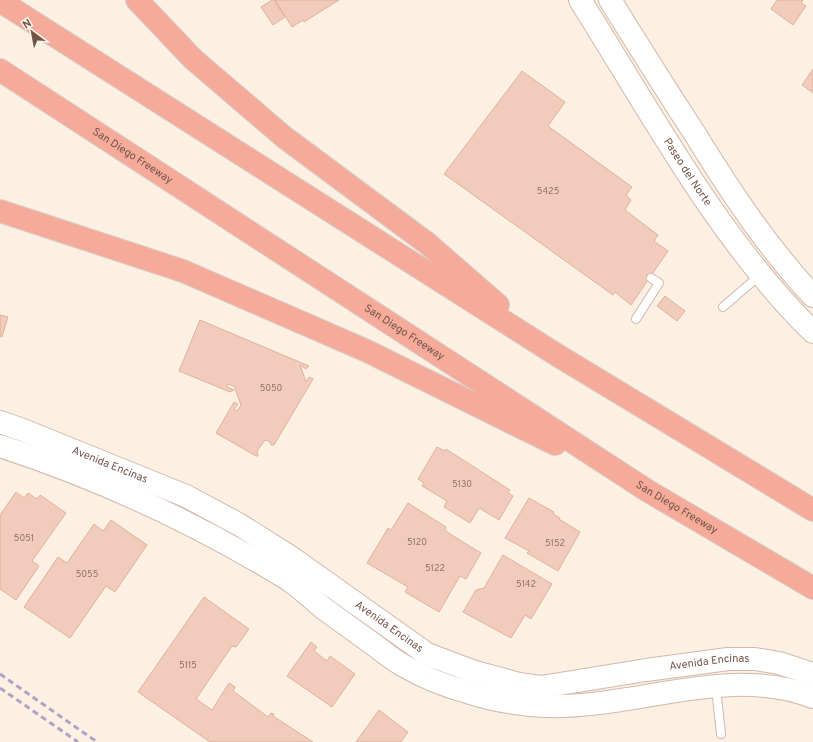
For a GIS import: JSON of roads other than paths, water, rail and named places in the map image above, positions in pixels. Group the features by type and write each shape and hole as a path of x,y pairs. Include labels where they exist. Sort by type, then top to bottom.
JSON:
{"highway":[{"path":"137,0 193,59 284,137 428,244 557,355"},
{"path":"0,1 557,355 813,510"},
{"name":"San Diego Freeway","path":"0,70 648,491 813,588"},
{"path":"0,211 183,271 367,351 648,491"}],"street":[{"name":"Paseo del Norte","path":"580,0 705,200 761,275 794,313 813,332"},
{"path":"610,0 726,184 791,274 813,296"},
{"name":"Avenida Encinas","path":"0,422 22,441 96,481 175,517 291,581 324,608 405,667 443,684 468,693 518,704 547,706 590,703 716,687 764,685 800,692 813,697"},
{"name":"Avenida Encinas","path":"0,446 22,441 186,496 240,525 292,558 427,654 472,672 519,684 541,686 653,669 728,660 755,659 779,663 813,674"}],"lane":[{"path":"723,308 761,275"},
{"path":"636,319 659,283 651,278"},
{"path":"716,687 722,734"}],"railway":[{"path":"0,674 97,742"},
{"path":"0,688 78,742"}]}
